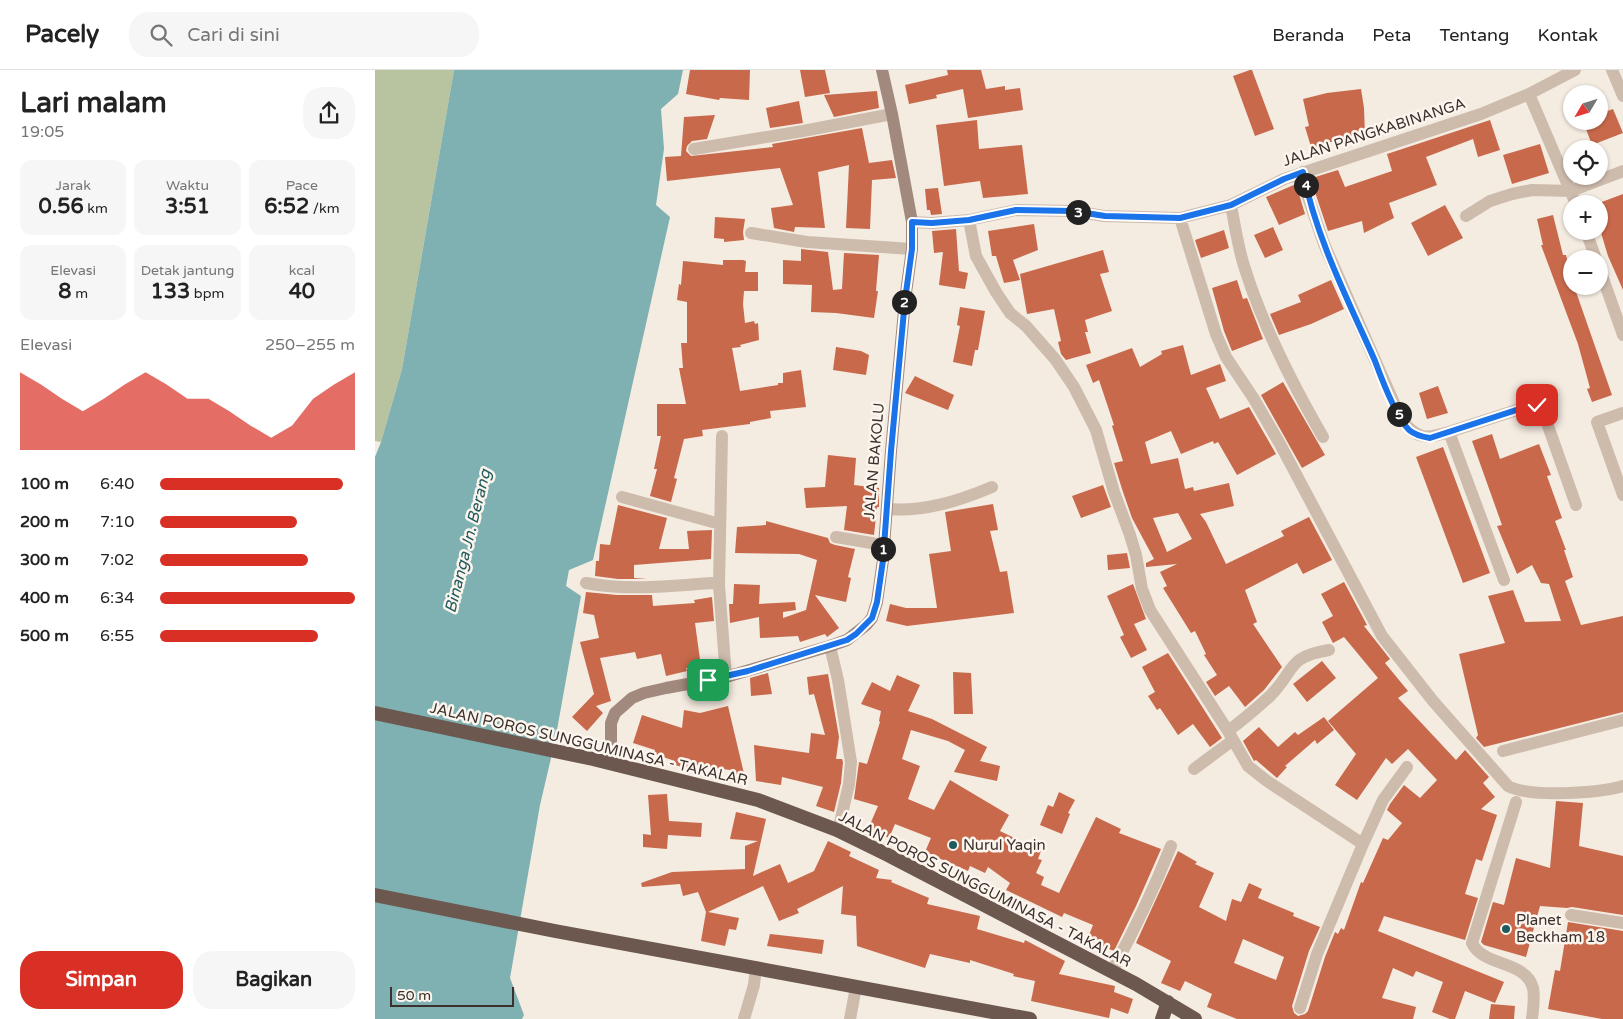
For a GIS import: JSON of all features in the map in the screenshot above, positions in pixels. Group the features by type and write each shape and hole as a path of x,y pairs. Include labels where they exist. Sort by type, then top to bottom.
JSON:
{"highway":[{"name":"JALAN POROS SUNGGUMINASA - TAKALAR","path":"375,713 611,763 758,800 838,831 888,855 1112,971 1195,1019"},
{"path":"375,895 555,931 1030,1019"},
{"path":"1162,1019 1168,1002"}],"main road":[{"name":"JALAN BAKOLU","path":"611,763 611,723 615,713 632,698 643,693 726,676 831,648 856,634 872,618 877,602 889,509 891,451 905,300 912,249 923,223 892,114 882,70"}],"street":[{"name":"JALAN PANGKABINANGA","path":"923,223 969,220 1016,210 1073,211 1105,216 1180,218 1231,205 1284,179 1303,172 1481,114 1529,94 1575,70"},
{"path":"1612,70 1623,96"},
{"path":"1529,94 1573,195"},
{"path":"694,149 892,114"},
{"path":"1466,216 1490,201 1512,194 1532,190 1571,191 1623,171"},
{"path":"1303,172 1307,194 1324,244 1401,420 1409,430 1430,438 1529,406 1541,406 1576,505"},
{"path":"1231,205 1244,268 1262,315 1293,382 1323,437"},
{"path":"1180,218 1217,334 1226,356 1280,444 1382,636 1410,673 1509,786 1520,791 1536,793 1570,792 1623,786"},
{"path":"969,220 977,256 995,292 1010,313 1026,326 1055,358 1074,387 1096,430 1130,535 1136,555 1142,589 1150,610 1231,735 1244,759 1255,772 1363,844"},
{"path":"751,233 807,242 912,249"},
{"path":"1608,292 1623,335"},
{"path":"1623,413 1597,422 1623,495"},
{"path":"1449,432 1504,580"},
{"path":"722,436 719,585 726,676"},
{"path":"889,509 906,510 948,503 992,487"},
{"path":"622,497 720,524"},
{"path":"836,537 883,545"},
{"path":"586,583 631,588 712,583 719,585"},
{"path":"831,648 851,762 849,784 838,831"},
{"path":"1195,769 1270,695 1296,662 1311,653 1329,650"},
{"path":"1503,751 1623,720"},
{"path":"1300,1008 1317,954 1363,844 1383,800 1407,767"},
{"path":"1516,802 1472,943 1478,953 1519,972 1531,982 1534,997 1532,1019"},
{"path":"1112,971 1156,884 1171,846"},
{"path":"1571,915 1623,923"},
{"path":"744,1019 754,985 756,967"},
{"path":"850,1019 856,987"}],"green space":[{"path":"375,70 454,70 402,369 381,442 375,441"}],"water":[{"name":"Binanga Jn. Berang","path":"454,70 683,70 678,94 661,109 664,149 656,205 670,217 593,560 569,570 566,586 581,596 555,741 540,805 510,978 524,1015 522,1019 375,1019 375,457 402,369"}],"building":[{"path":"690,70 750,70 749,100 720,98 719,100 686,94"},
{"path":"800,70 825,70 830,93 805,97"},
{"path":"947,70 981,70 986,89 1005,86 1005,90 1020,88 1023,110 968,118 963,89 936,95 937,98 909,104 905,85 948,75"},
{"path":"1252,70 1274,129 1255,136 1233,76"},
{"path":"1361,89 1365,135 1340,142 1327,142 1328,146 1312,150 1305,127 1309,126 1303,99 1327,93"},
{"path":"877,91 879,108 834,117 824,95"},
{"path":"799,101 803,123 770,128 766,108"},
{"path":"1613,109 1623,133 1605,140 1590,140 1586,130 1608,130 1608,111"},
{"path":"715,115 707,139 692,141 687,146 686,151 691,156 773,147 772,144 862,128 869,163 892,160 896,178 872,180 870,229 846,228 849,165 818,172 825,228 795,227 794,232 774,228 771,208 793,205 780,168 667,181 665,157 681,156 684,117"},
{"path":"977,120 979,149 1022,145 1028,194 983,198 980,181 944,186 936,125"},
{"path":"1490,120 1500,150 1478,157 1473,139 1426,157 1437,185 1389,203 1394,218 1364,233 1362,221 1328,231 1312,178 1338,170 1345,187 1392,171 1387,154"},
{"path":"1540,144 1549,173 1512,184 1503,155"},
{"path":"1296,184 1305,214 1279,225 1266,197"},
{"path":"938,188 942,214 931,215 930,210 927,210 925,189"},
{"path":"1623,194 1623,290 1603,240 1608,240 1608,200"},
{"path":"1445,205 1463,238 1428,256 1411,223"},
{"path":"1553,215 1563,255 1563,295 1577,295 1612,395 1592,402 1587,389 1590,388 1578,344 1541,245 1543,245 1537,219"},
{"path":"715,217 745,219 744,240 724,242 724,239 714,238"},
{"path":"1034,224 1038,250 1013,260 1020,280 1004,283 996,256 992,256 988,231"},
{"path":"1273,227 1283,250 1265,258 1254,235"},
{"path":"956,229 959,271 968,273 965,289 939,285 943,252 934,253 932,231"},
{"path":"1224,230 1229,248 1201,258 1195,240"},
{"path":"801,249 828,252 833,290 842,289 844,253 879,255 876,291 878,291 874,318 811,312 812,285 783,284 783,260 801,261"},
{"path":"1103,250 1109,272 1100,274 1112,311 1085,320 1088,332 1085,332 1091,353 1066,360 1061,354 1058,342 1061,341 1054,309 1027,314 1020,274"},
{"path":"723,260 746,261 745,272 758,272 758,291 744,291 743,304 745,323 754,321 755,324 758,323 759,340 740,345 741,347 732,348 740,391 778,385 778,383 783,383 783,373 801,370 806,407 770,411 771,418 750,422 750,424 702,430 703,436 684,439 674,478 677,479 671,502 650,496 657,469 654,469 661,436 657,436 657,404 686,404 679,368 683,368 681,343 687,343 687,302 677,300 679,284 681,285 683,261 723,265"},
{"path":"1237,280 1243,299 1247,298 1263,339 1232,351 1224,331 1212,288"},
{"path":"1331,280 1344,309 1311,324 1279,335 1270,314 1301,302 1298,295"},
{"path":"960,307 985,311 978,350 975,350 972,366 953,362 960,326 957,325"},
{"path":"1183,345 1191,375 1220,364 1226,381 1206,388 1220,419 1249,407 1276,454 1237,475 1218,442 1214,444 1213,441 1181,454 1171,431 1145,442 1151,464 1178,458 1185,489 1193,487 1194,491 1229,483 1234,506 1200,514 1206,522 1226,564 1284,536 1281,531 1309,517 1332,560 1303,574 1297,563 1245,590 1257,622 1253,624 1282,667 1264,690 1245,707 1229,686 1215,696 1206,682 1217,675 1204,655 1206,654 1195,631 1191,633 1163,588 1167,586 1160,572 1177,564 1146,567 1146,563 1154,559 1132,518 1114,463 1123,461 1112,426 1114,425 1099,380 1093,383 1086,365 1132,348 1140,367 1162,354 1161,351","holes":["1178,513 1192,539 1167,552 1153,518"]},
{"path":"836,347 861,351 869,355 866,375 833,370"},
{"path":"915,376 954,395 948,410 905,393"},
{"path":"1283,382 1325,455 1302,468 1261,395"},
{"path":"1438,386 1448,413 1427,419 1419,393"},
{"path":"1492,434 1500,459 1539,444 1551,475 1547,476 1562,518 1555,521 1566,550 1564,550 1573,577 1565,581 1581,625 1623,616 1623,712 1484,747 1476,738 1478,735 1459,654 1505,643 1488,596 1513,590 1525,622 1561,621 1549,584 1541,583 1532,565 1517,574 1497,526 1502,525 1472,441"},
{"path":"1443,447 1490,573 1463,583 1416,457"},
{"path":"828,455 856,458 854,485 879,488 879,507 877,507 874,535 844,530 847,506 806,508 804,488 825,487"},
{"path":"1103,485 1111,507 1081,518 1072,496"},
{"path":"993,504 998,530 990,531 1000,572 1007,571 1014,613 907,626 886,621 890,604 906,608 937,608 929,554 951,551 945,512"},
{"path":"618,505 667,518 659,549 689,549 687,531 712,530 711,559 634,565 634,578 647,579 618,579 595,576 596,561 599,561 600,544 610,545"},
{"path":"766,521 828,538 830,543 855,549 848,577 851,578 846,602 815,595 839,628 827,637 825,634 800,642 798,636 760,638 759,617 730,623 729,604 733,604 734,584 760,585 759,604 795,602 796,610 783,612 783,618 806,610 817,560 799,554 735,553 737,527 766,525"},
{"path":"1127,553 1130,568 1108,570 1107,555"},
{"path":"1344,582 1367,625 1364,626 1390,659 1385,663 1408,691 1398,698 1456,760 1465,750 1489,777 1483,783 1495,797 1481,809 1497,815 1482,861 1476,859 1465,894 1478,898 1465,940 1384,916 1378,931 1504,982 1495,1003 1465,991 1455,1019 1432,1012 1443,982 1416,971 1413,977 1393,968 1382,998 1416,1007 1413,1019 1237,1019 1207,1007 1212,994 1185,981 1180,991 1161,983 1171,961 1136,943 1178,851 1197,862 1195,864 1214,873 1199,907 1226,921 1232,899 1241,902 1249,883 1262,889 1258,898 1294,913 1293,916 1320,927 1309,951 1292,1006 1294,1013 1298,1016 1305,1014 1308,1011 1335,932 1338,934 1341,928 1344,930 1361,882 1363,883 1383,838 1388,840 1402,823 1387,810 1390,804 1404,785 1420,798 1437,780 1408,749 1392,764 1386,758 1357,800 1335,785 1356,754 1328,721 1378,678 1344,637 1333,643 1322,622 1333,616 1321,594","holes":["1243,939 1284,957 1276,980 1234,963"]},
{"path":"1133,584 1146,619 1134,624 1147,650 1131,658 1120,637 1124,635 1107,596"},
{"path":"586,592 617,595 652,595 653,606 695,603 694,600 712,597 714,621 695,623 701,667 686,668 687,671 666,676 661,654 637,659 635,652 600,658 611,701 596,706 603,713 587,731 572,717 594,694 580,642 599,638 594,615 583,613"},
{"path":"1168,653 1222,738 1210,747 1193,724 1178,735 1160,708 1157,710 1148,696 1155,692 1142,667"},
{"path":"1322,661 1336,678 1307,702 1293,684"},
{"path":"953,672 971,673 973,714 954,714"},
{"path":"768,673 772,694 751,696 750,678"},
{"path":"828,674 839,737 836,759 842,759 843,762 841,783 834,812 816,806 823,787 782,777 781,785 756,781 754,745 809,753 811,733 825,735 814,694 809,695 807,677"},
{"path":"897,675 920,685 908,711 932,719 987,747 980,761 1000,766 997,781 954,772 965,750 948,741 911,730 902,759 920,766 908,799 934,810 950,780 1009,815 1000,831 1041,851 1038,859 1042,860 1036,873 1044,877 1041,885 1059,893 1096,817 1121,829 1119,833 1161,849 1114,951 1087,940 1093,925 1064,913 1062,917 1006,890 1010,883 988,867 985,873 970,866 968,871 925,852 931,838 895,824 889,838 868,829 878,806 854,799 859,762 867,764 880,722 881,711 861,704 872,682 890,691"},
{"path":"728,706 746,782 729,779 730,770 694,765 693,770 675,765 675,761 654,754 655,750 633,743 642,715 682,728 684,710 700,713"},
{"path":"1324,717 1334,730 1317,744 1315,740 1285,766 1287,767 1277,778 1256,760 1254,761 1243,741 1259,727 1278,747 1295,732 1298,735"},
{"path":"1059,792 1075,800 1068,813 1070,814 1062,834 1040,825 1048,805 1053,807"},
{"path":"667,794 669,821 702,823 701,837 668,835 667,849 643,847 643,834 651,835 648,795"},
{"path":"1556,801 1583,803 1579,846 1623,856 1623,915 1572,907 1540,906 1526,957 1484,945 1481,942 1493,902 1504,905 1516,858 1550,868"},
{"path":"736,812 766,819 753,876 780,864 788,883 814,871 828,841 851,852 849,856 879,870 876,878 892,880 891,882 929,898 927,904 980,916 977,929 1024,943 1025,940 1065,961 1059,974 1115,986 1114,992 1133,999 1128,1014 1111,1008 1109,1018 1031,1001 1035,981 1013,976 1014,974 970,960 970,963 930,954 925,968 857,946 856,916 841,914 843,886 797,909 799,913 779,921 763,886 708,912 739,918 736,930 729,929 725,946 701,941 706,912 698,892 683,896 680,884 642,887 641,883 672,872 745,869 745,846 758,841 730,839"},
{"path":"1568,922 1623,931 1623,1019 1602,1019 1548,1009 1555,970 1560,971"},
{"path":"770,934 824,940 822,954 767,946"},
{"path":"1491,1004 1515,1006 1514,1019 1489,1019"}],"place":[{"name":"Nurul Yaqin","path":"953,845"},
{"name":"Planet Beckham 18","path":"1506,929"}],"route":[{"path":"708,680 748,671 847,640 872,618 877,602 883,560 898,374 912,249 912,222 932,223 969,220 1016,210 1073,211 1105,216 1162,216 1180,218 1231,205 1284,179 1303,172 1307,194 1324,244 1401,420 1409,430 1430,438 1537,405"}]}
